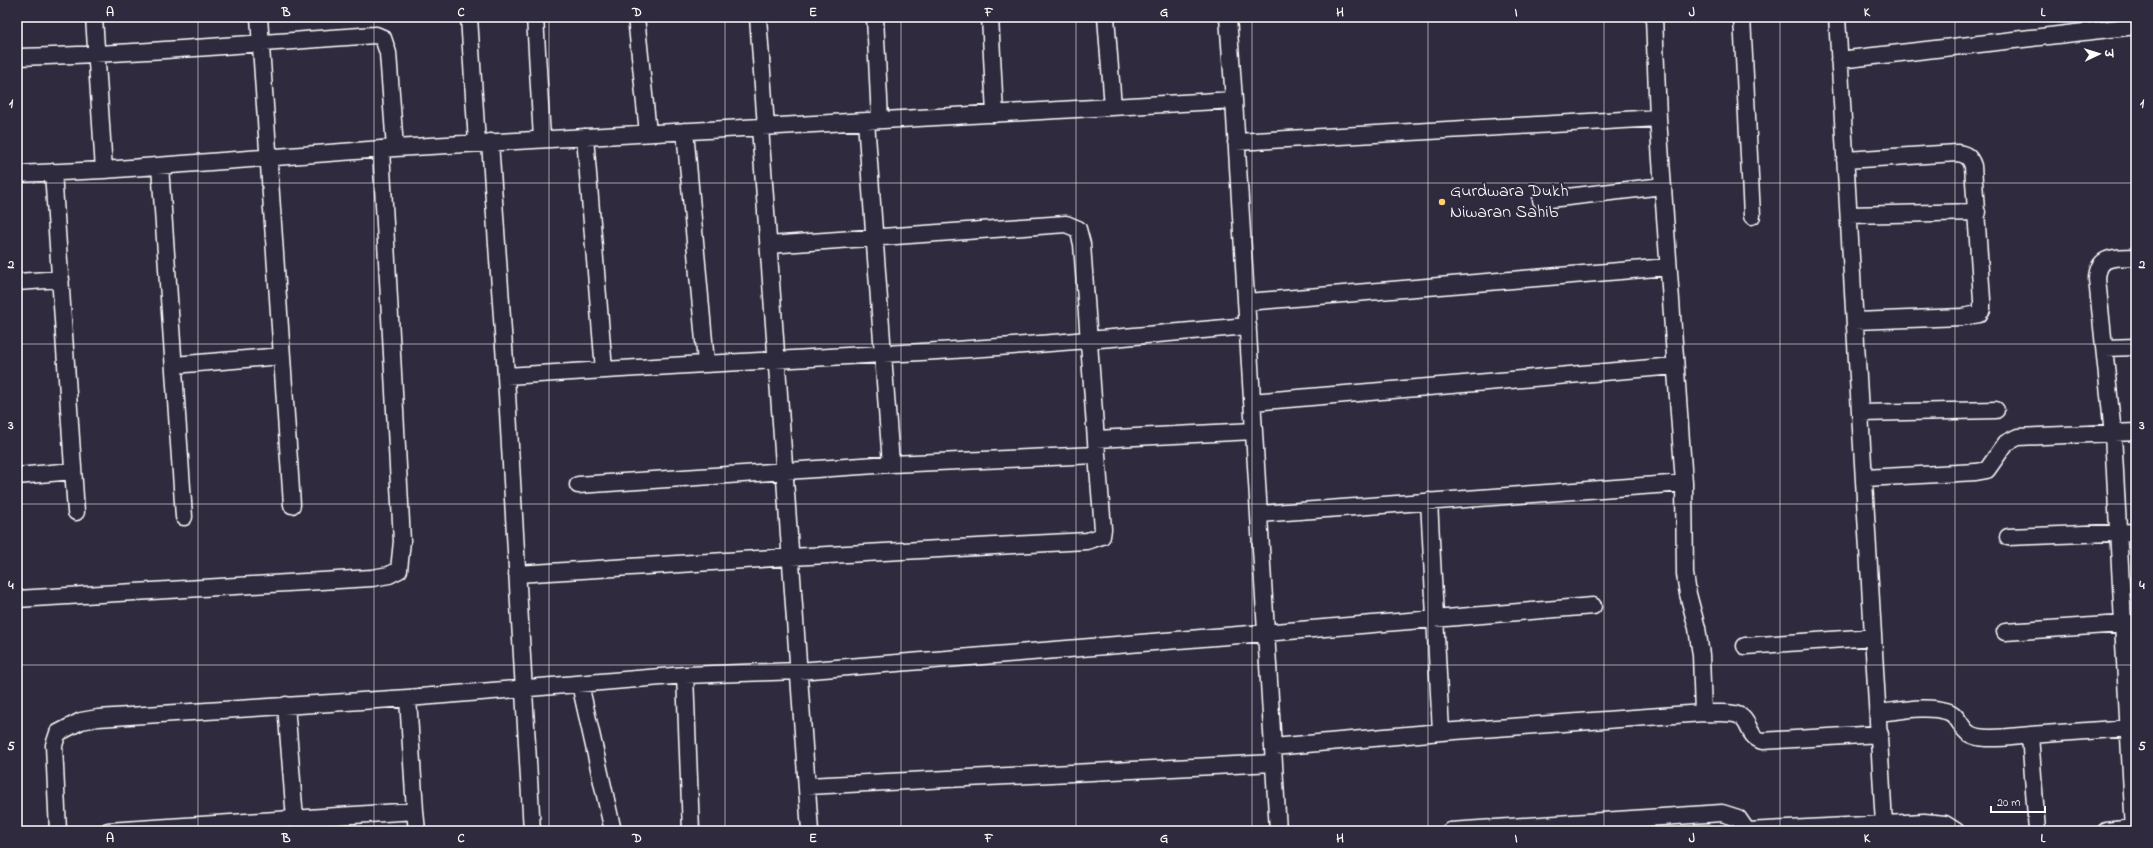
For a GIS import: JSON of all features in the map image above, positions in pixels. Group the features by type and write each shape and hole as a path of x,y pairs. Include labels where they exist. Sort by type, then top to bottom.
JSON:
{"street":[{"path":"94,17 104,170"},
{"path":"259,17 292,505"},
{"path":"469,17 506,376 532,831"},
{"path":"535,17 542,139"},
{"path":"636,17 648,133"},
{"path":"758,17 768,245 810,831"},
{"path":"875,17 873,121 875,238 891,464"},
{"path":"990,17 996,114"},
{"path":"1106,17 1113,107"},
{"path":"1228,17 1278,831"},
{"path":"1654,17 1658,118 1684,483 1685,574 1688,594 1697,628 1701,655 1703,713"},
{"path":"1742,17 1752,216"},
{"path":"1836,17 1865,478 1873,637 1879,713 1884,824"},
{"path":"1839,60 2136,26"},
{"path":"17,57 96,55 261,45 376,35 383,38 388,53 388,148 402,541 399,570 389,575 372,578 17,599"},
{"path":"17,174 104,170 388,148 1234,100"},
{"path":"1236,142 1658,118"},
{"path":"685,131 706,363"},
{"path":"585,137 604,370"},
{"path":"1845,160 1957,153 1965,154 1971,160 1973,166 1977,212 1982,300 1982,309 1979,314 1962,317 1855,321"},
{"path":"160,166 184,517"},
{"path":"53,172 76,512"},
{"path":"1541,200 1663,186"},
{"path":"1849,215 1977,212"},
{"path":"517,574 1096,539 1102,536 1103,529 1082,244 1078,229 1066,224 768,245"},
{"path":"2106,831 2134,830 2133,759 2129,728 2130,623 2119,533 2113,434 2098,269 2100,263 2107,260 2136,257"},
{"path":"1246,302 1668,267"},
{"path":"17,282 61,279"},
{"path":"506,376 706,363 883,354 1089,340 1248,326"},
{"path":"2104,348 2136,347"},
{"path":"174,365 282,356"},
{"path":"1252,402 1675,366"},
{"path":"1861,413 1996,410"},
{"path":"578,485 891,464 1096,447 1254,431"},
{"path":"1865,478 1976,472 1987,470 2006,443 2018,437 2136,432"},
{"path":"17,476 73,471"},
{"path":"1259,514 1684,483"},
{"path":"1429,501 1441,732"},
{"path":"2008,537 2136,532"},
{"path":"58,831 54,745 58,733 66,727 81,721 98,718 408,698 685,675 799,671 1593,606"},
{"path":"2005,632 2130,623"},
{"path":"1745,646 1873,637"},
{"path":"685,675 691,831"},
{"path":"580,684 613,831"},
{"path":"408,698 417,831"},
{"path":"286,705 295,819"},
{"path":"1879,713 1942,710 1956,716 1966,731 1972,736 1986,738 2129,728"},
{"path":"1273,747 1441,732 1703,713 1733,714 1741,717 1752,736 1762,741 1880,734"},
{"path":"2030,735 2037,831"},
{"path":"806,786 1274,763"},
{"path":"108,831 415,811"},
{"path":"1450,831 1722,813 1738,818 1747,831 1884,824 1939,823 1948,825 1956,831"}],"place":[{"name":"Gurdwara Dukh Niwaran Sahib","path":"1442,202"}]}
